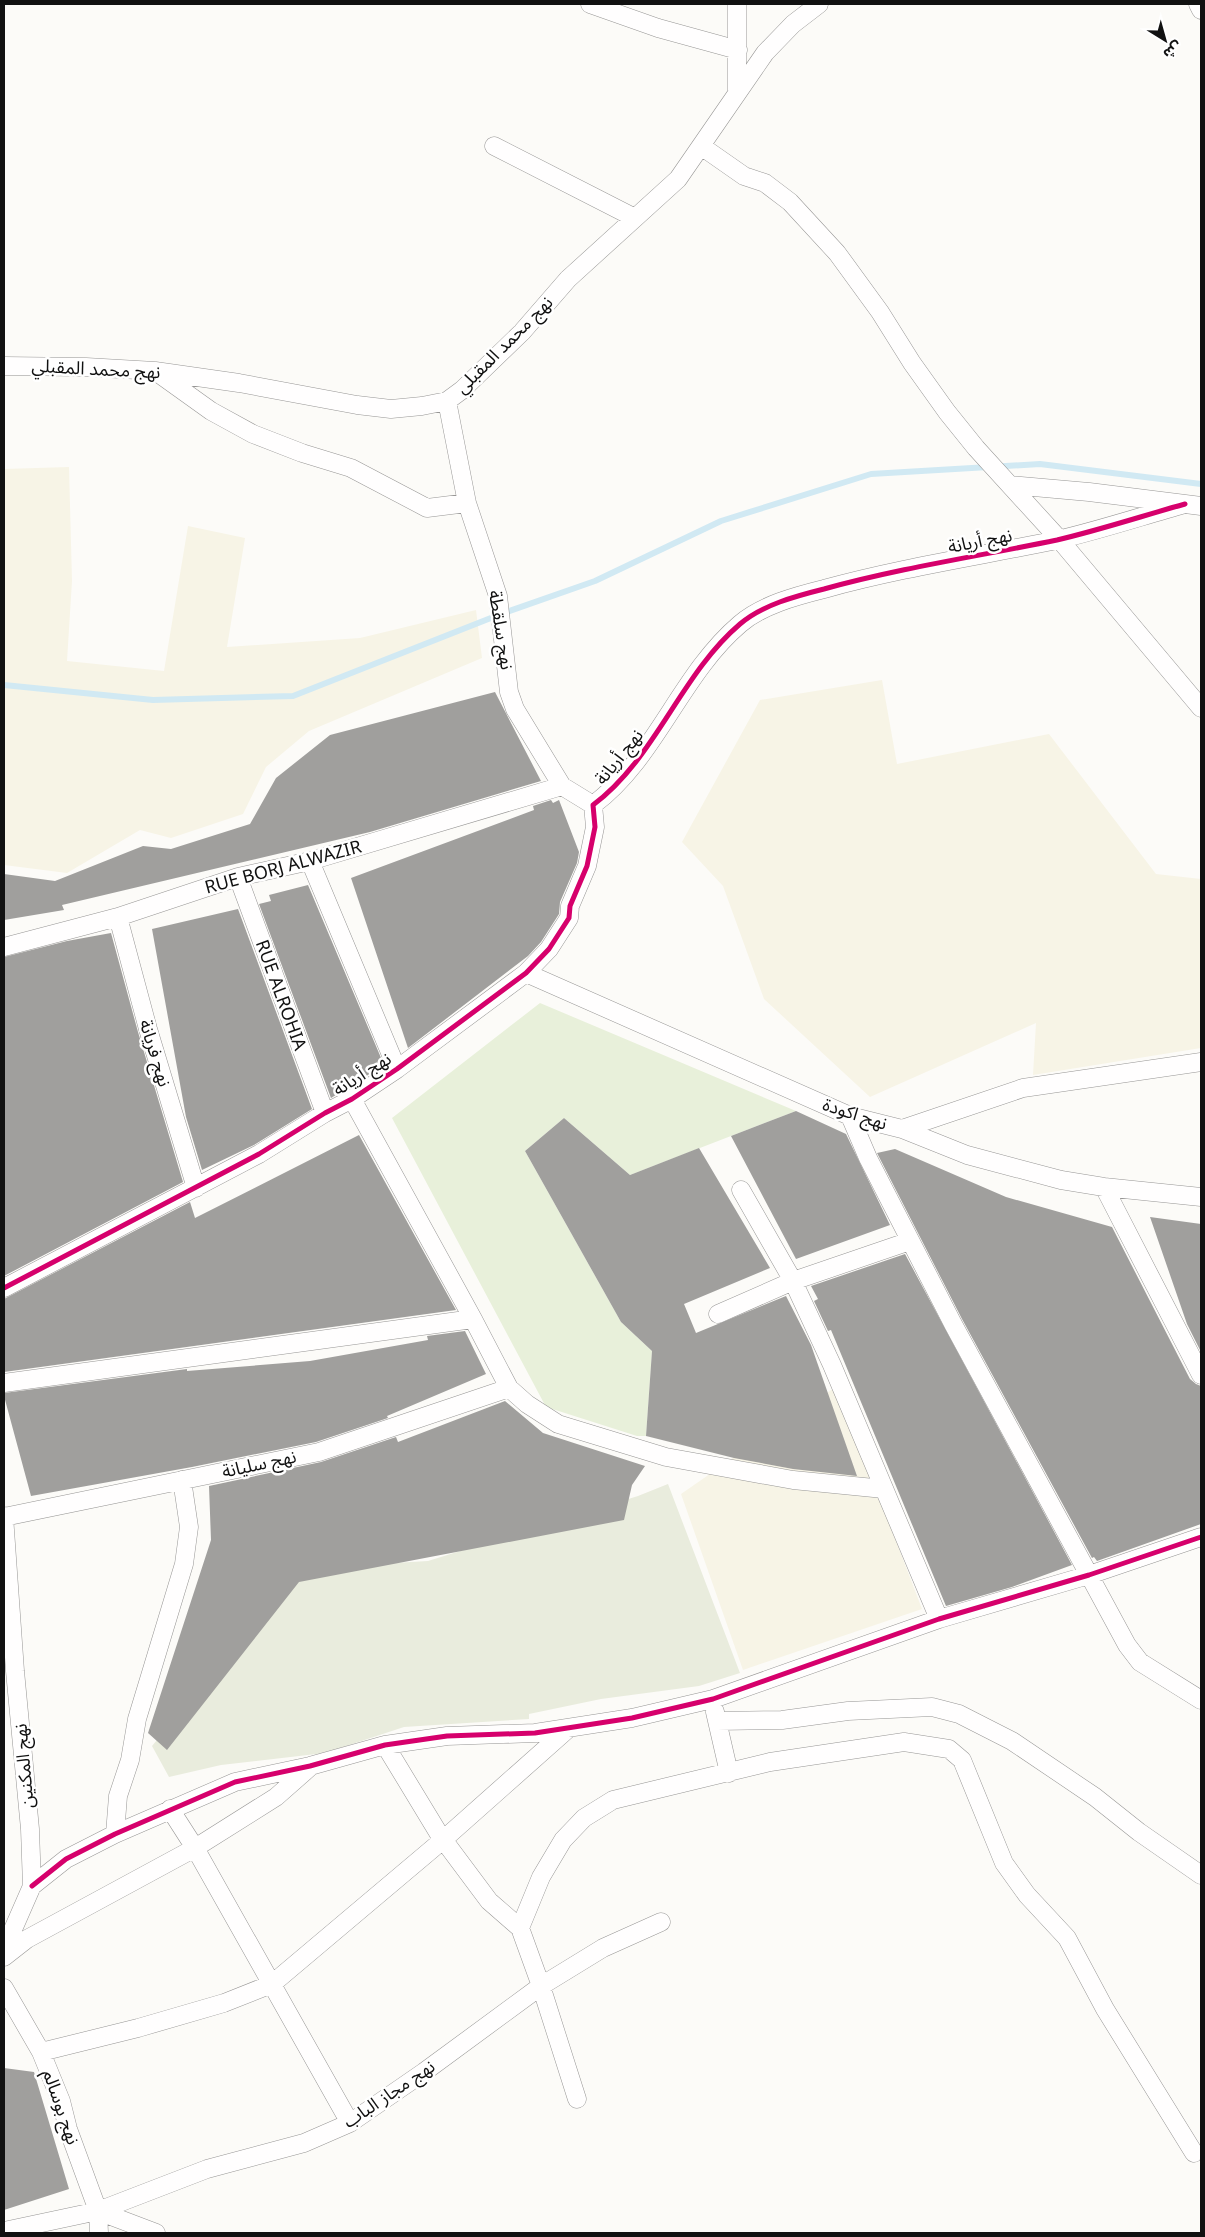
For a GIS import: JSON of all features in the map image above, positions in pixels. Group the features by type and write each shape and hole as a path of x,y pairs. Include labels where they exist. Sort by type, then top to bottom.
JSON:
{"street":[{"path":"590,4 658,28 738,50"},
{"path":"737,4 737,90"},
{"name":"نهج محمد المقبلي","path":"4,366 86,367 156,371 240,383 357,405 391,408 422,406 447,401 484,370 522,332 568,279 678,179 737,90 765,53 793,24 819,4"},
{"path":"1198,4 1201,10"},
{"path":"494,146 635,218"},
{"path":"701,146 744,176 765,183 790,202 837,253 880,312 912,363 947,412 976,448 1059,539 1201,708"},
{"path":"156,371 211,411 253,434 302,453 352,468 428,508 467,503"},
{"name":"نهج سلقطة","path":"447,401 467,503 498,596 509,692 515,709 562,786 593,805"},
{"path":"1010,485 1089,492 1193,505"},
{"name":"نهج أريانة","path":"4,1288 259,1154 352,1099 397,1069 526,973 548,949 569,918 570,906 587,866 595,826 593,805 612,790 652,739 688,683 722,642 741,623 760,611 800,596 868,576 1059,539 1193,505"},
{"name":"RUE BORJ ALWAZIR","path":"4,947 118,916 238,877 310,861 562,786"},
{"path":"310,861 397,1069"},
{"name":"RUE ALROHIA","path":"238,877 325,1114"},
{"name":"نهج فريانة","path":"118,916 148,1029 196,1188"},
{"name":"نهج اكودة","path":"526,973 850,1116 902,1129 968,1155 1001,1165 1062,1180 1104,1187 1201,1197"},
{"path":"902,1129 1023,1088 1201,1062"},
{"path":"352,1099 473,1319 508,1388 527,1404 558,1424 666,1457 793,1480 884,1489"},
{"path":"850,1116 868,1158 910,1241 1127,1645 1140,1662 1201,1700"},
{"path":"1104,1187 1201,1375"},
{"path":"741,1190 793,1281 832,1365 939,1619"},
{"path":"718,1314 793,1281 910,1241"},
{"path":"4,1383 473,1319"},
{"name":"نهج سليانة","path":"4,1516 319,1452 508,1388"},
{"path":"115,1834 118,1796 130,1760 137,1720 184,1564 189,1527 182,1480"},
{"name":"نهج المكنين","path":"4,1516 15,1671 30,1829 32,1886 4,1950"},
{"path":"32,1886 66,1859 115,1834 236,1782 310,1766 385,1745 447,1736 535,1733 632,1718 713,1699 939,1619 1089,1575 1201,1537"},
{"path":"713,1699 728,1773"},
{"path":"717,1721 782,1720 848,1710 932,1707 959,1714 1012,1740 1095,1797 1139,1832 1201,1875"},
{"path":"41,2052 138,2028 224,2003 272,1984 444,1839 568,1728"},
{"path":"520,1928 541,1877 563,1840 584,1818 613,1800 770,1762 904,1742 949,1749 962,1760 1004,1863 1027,1895 1067,1938 1105,2009 1194,2153"},
{"path":"385,1745 422,1808 488,1901 520,1928 577,2098"},
{"path":"4,1957 26,1940 195,1848 276,1797 310,1766"},
{"path":"170,1809 195,1848 350,2123"},
{"name":"نهج مجاز الباب","path":"4,2231 98,2211 207,2170 304,2143 350,2123 424,2072 541,1986 603,1948 661,1922"},
{"name":"نهج بوسالم","path":"4,1988 41,2052 61,2101 68,2129 98,2211 100,2233"},
{"path":"98,2211 156,2233"}],"shaded area":[{"path":"69,467 72,581 67,661 164,671 188,526 245,538 227,647 360,638 476,610 482,658 309,731 266,767 243,814 171,838 140,830 67,873 4,865 4,469"},
{"path":"882,680 897,764 1049,734 1156,874 1201,879 1201,1048 1033,1075 1036,1023 870,1097 764,999 723,886 682,842 760,700"},
{"path":"837,1386 922,1609 743,1670 681,1494"},
{"path":"668,1484 740,1673 699,1686 601,1699 529,1714 529,1719 404,1727 325,1753 221,1765 169,1777 152,1746 262,1613 289,1569 428,1561 638,1496"}],"green space":[{"path":"540,1003 796,1111 630,1175 564,1118 525,1151 621,1322 652,1351 646,1436 637,1436 546,1407 392,1118"}],"building":[{"path":"495,692 541,781 370,832 62,905 64,910 4,920 4,874 55,881 143,846 171,849 250,824 276,778 330,735"},
{"path":"551,800 553,803 559,800 579,852 577,863 560,902 559,914 541,942 528,956 408,1048 351,878 534,810 533,806"},
{"path":"308,885 384,1065 331,1098 259,904 271,901 269,895"},
{"path":"238,909 312,1109 254,1145 202,1170 186,1117 152,929"},
{"path":"111,933 138,1032 183,1182 4,1276 4,957 67,941"},
{"path":"796,1111 846,1134 890,1225 796,1259 731,1136"},
{"path":"564,1118 630,1175 699,1148 770,1268 684,1304 696,1333 786,1296 811,1345 857,1476 793,1469 734,1458 646,1436 652,1351 621,1322 525,1151"},
{"path":"359,1135 456,1310 4,1372 4,1299 190,1202 195,1218"},
{"path":"895,1149 1006,1197 1112,1227 1190,1379 1201,1386 1201,1524 1097,1561 1094,1557 1092,1558 962,1319 877,1153"},
{"path":"1150,1217 1201,1224 1201,1352 1187,1324"},
{"path":"905,1254 1072,1565 1012,1587 946,1606 831,1330 828,1331 814,1301 818,1299 811,1286"},
{"path":"465,1331 486,1374 387,1416 388,1418 316,1442 31,1496 4,1396 4,1393 187,1369 187,1371 310,1361 428,1340 427,1336"},
{"path":"505,1401 543,1433 645,1466 632,1485 624,1520 299,1582 167,1750 148,1733 211,1540 209,1486 321,1462 396,1437 398,1442"},
{"path":"4,2068 34,2072 69,2189 4,2210"}],"waterway":[{"path":"4,685 153,700 293,696 501,614 595,581 721,521 871,474 1040,464 1201,484"}],"cycle path":[{"path":"4,1288 259,1154 325,1113 352,1099 397,1069 526,973 549,949 569,918 570,906 587,866 595,827 593,805 615,786 634,764 719,644 749,617 769,606 813,592 911,568 1057,540 1185,504"},
{"path":"32,1886 66,1859 115,1834 235,1782 310,1766 385,1745 447,1736 535,1733 632,1718 713,1699 939,1619 1089,1575 1201,1537"}]}
